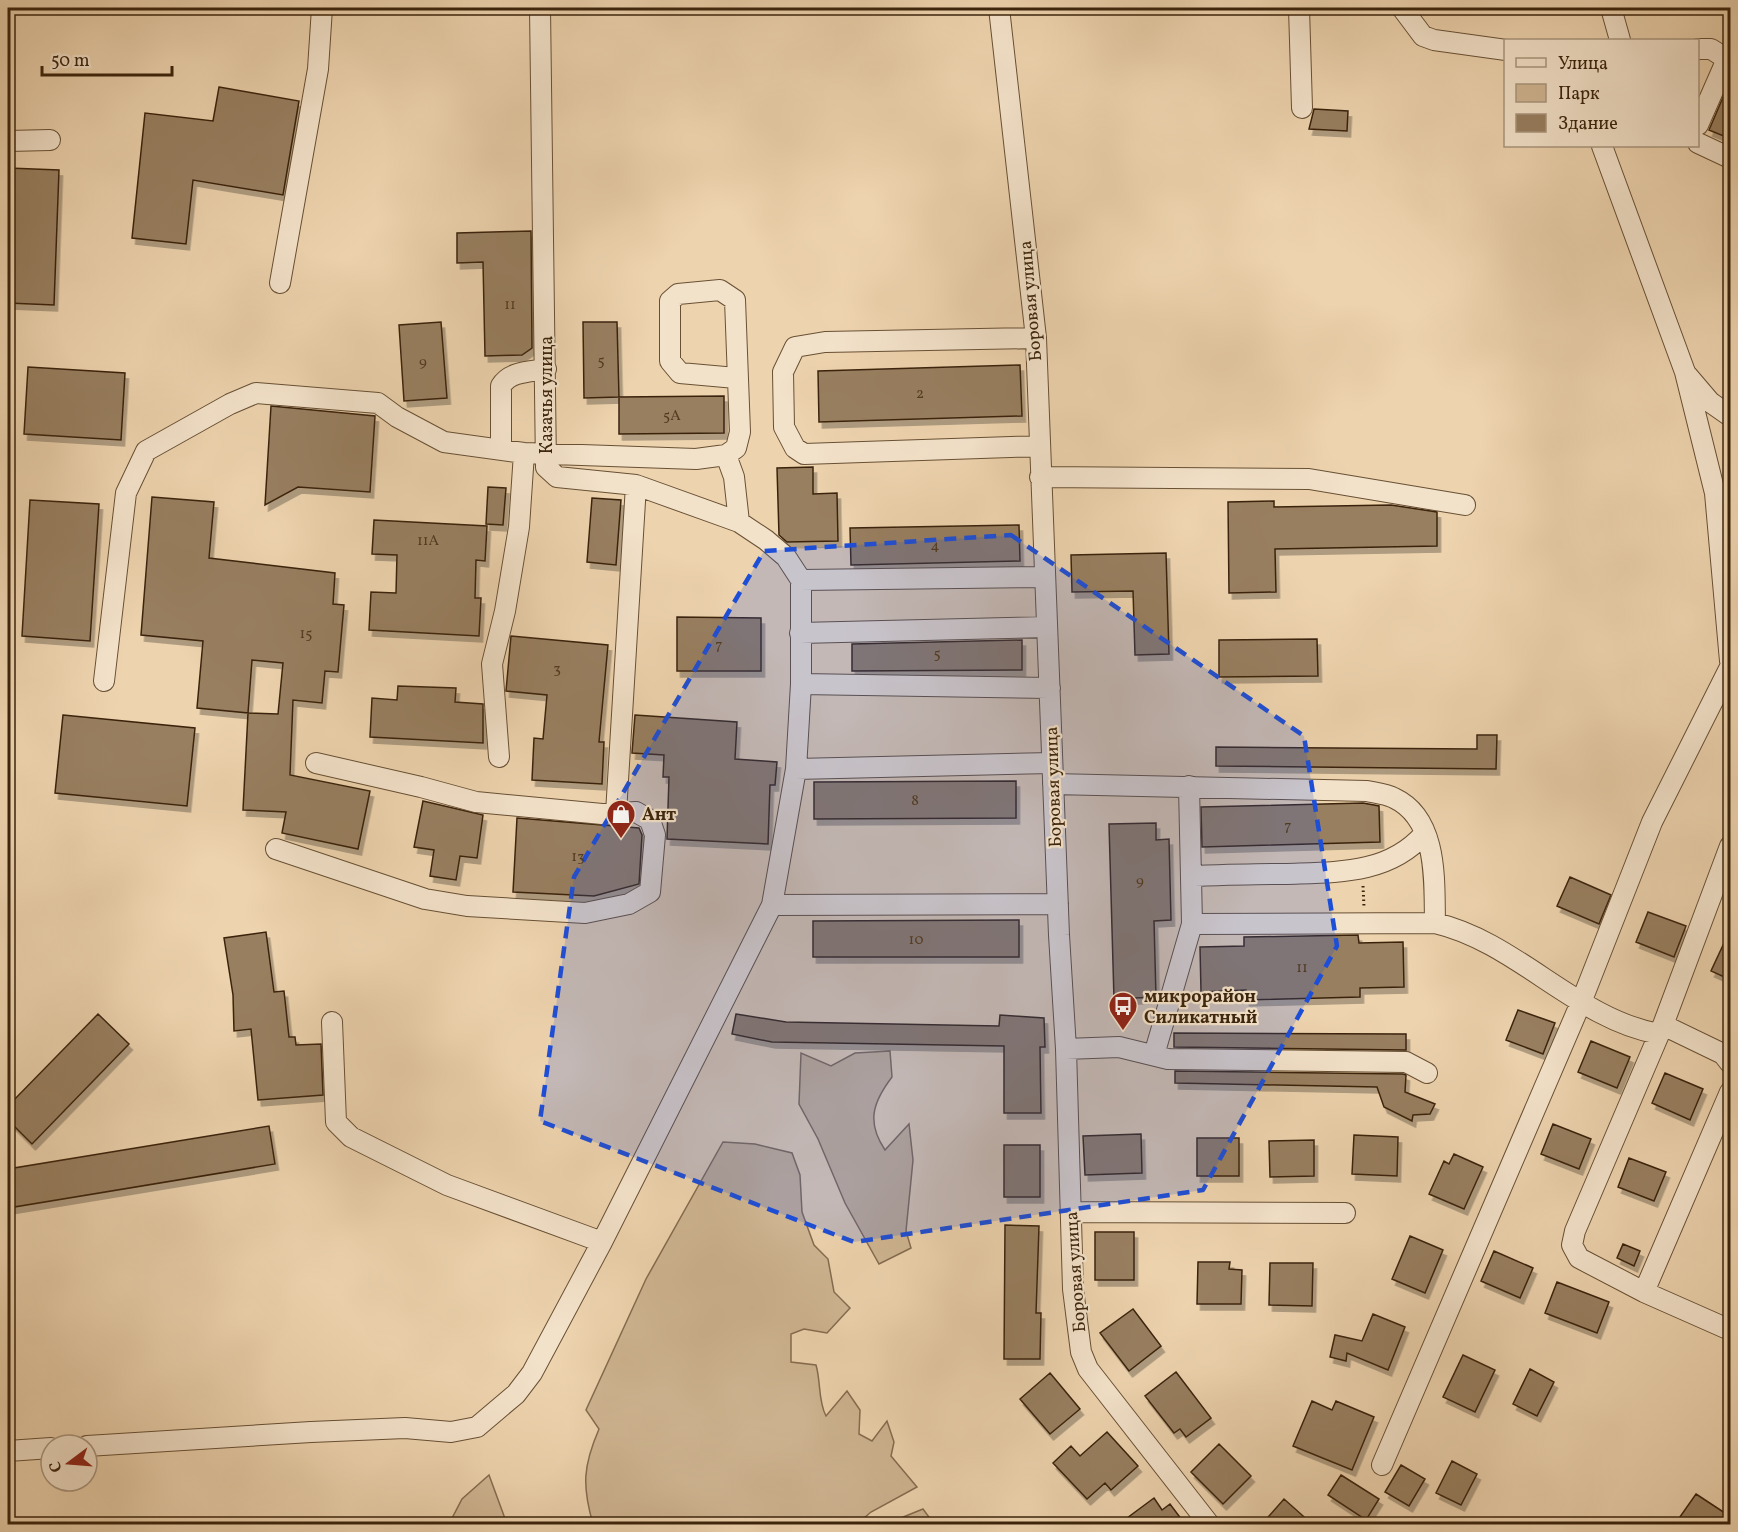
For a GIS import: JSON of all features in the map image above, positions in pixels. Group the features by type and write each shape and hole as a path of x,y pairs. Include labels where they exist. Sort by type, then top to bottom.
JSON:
{"street":[{"path":"280,283 318,69 322,8"},
{"name":"Казачья улица","path":"540,8 546,467 556,477 636,485 739,522 786,557 801,580"},
{"name":"Боровая улица","path":"999,8 1036,338 1044,577 1066,1049 1073,1289 1081,1352 1088,1369 1209,1524"},
{"path":"1299,8 1302,108"},
{"path":"1402,8 1423,36 1434,40 1504,51"},
{"path":"1611,8 1620,39"},
{"path":"1699,49 1711,48 1729,59 1699,123"},
{"path":"8,141 50,140"},
{"path":"1699,143 1731,158"},
{"path":"1602,147 1684,372 1715,493 1731,661"},
{"path":"104,681 126,493 146,451 230,404 256,393 378,403 397,417 444,442 524,453 696,459 726,455 736,448 740,432 736,378 735,300 720,290 678,294 670,301 668,313 670,361 680,373 736,378"},
{"path":"1036,338 825,342 795,347 783,372 784,427 795,448 804,454 1039,446"},
{"path":"501,450 501,386 505,379 514,374 546,369"},
{"path":"1684,372 1710,402 1731,416"},
{"path":"499,757 492,664 505,611 519,527 524,453"},
{"path":"726,455 734,477 739,522"},
{"path":"1040,477 1309,478 1465,505"},
{"path":"616,813 636,485"},
{"path":"99,1445 323,1431 405,1428 451,1432 477,1427 516,1394 532,1373 602,1242 772,905 796,769 801,684 801,580 1044,577"},
{"path":"800,633 1047,627"},
{"path":"1382,1465 1582,1000 1652,822 1731,667"},
{"path":"801,684 1050,688"},
{"path":"276,849 425,899 467,906 585,913 629,904 650,892 655,835 650,820 636,812 616,813 476,802 316,763"},
{"path":"796,769 1052,763"},
{"path":"1053,784 1367,791 1395,798 1407,808 1424,834 1434,872 1435,923"},
{"path":"1154,1056 1192,924 1189,786"},
{"path":"1192,876 1363,869 1408,850 1424,834"},
{"path":"1731,846 1661,1029 1575,1231 1572,1245 1579,1258 1644,1292 1731,1330"},
{"path":"772,905 1058,904"},
{"path":"1192,924 1435,923 1485,940 1620,1024 1661,1029 1723,1054 1731,1063"},
{"path":"332,1022 336,1122 351,1137 447,1185 602,1242"},
{"path":"1066,1049 1119,1047 1168,1059 1406,1062 1427,1073"},
{"path":"1644,1292 1731,1092"},
{"path":"1071,1212 1345,1213"},
{"path":"8,1451 39,1449"}],"path":[{"path":"1363,869 1365,924"}],"highlighted area":[{"path":"1011,535 1304,736 1337,946 1203,1190 854,1242 540,1121 574,877 764,551"}],"green space":[{"path":"890,1051 892,1077 876,1104 874,1121 875,1130 885,1150 909,1124 913,1160 906,1231 911,1248 879,1264 845,1203 818,1139 799,1104 801,1053 831,1066 855,1053"},
{"path":"723,1142 755,1144 792,1153 800,1175 802,1212 814,1245 828,1259 834,1292 850,1308 827,1333 804,1329 791,1334 791,1362 816,1365 826,1416 847,1391 860,1410 859,1434 872,1441 887,1421 894,1442 891,1456 917,1487 871,1512 857,1524 593,1524 587,1498 586,1476 590,1454 599,1429 586,1410 646,1279"},
{"path":"489,1475 507,1524 449,1524 462,1499"},
{"path":"923,1509 934,1524 886,1524"}],"building":[{"path":"219,87 299,101 283,195 193,180 186,244 132,238 145,113 213,121"},
{"path":"1724,95 1731,98 1731,139 1709,130"},
{"path":"1314,109 1348,111 1347,131 1309,129"},
{"path":"8,168 59,170 54,305 8,303"},
{"path":"531,231 532,348 522,355 485,356 483,262 457,263 457,233"},
{"path":"441,322 447,398 404,401 399,325"},
{"path":"583,322 617,322 619,397 584,398"},
{"path":"1020,365 1022,416 819,422 818,371"},
{"path":"28,367 125,373 121,440 24,434"},
{"path":"724,396 724,433 619,434 619,397"},
{"path":"271,406 375,416 370,492 298,487 265,505"},
{"path":"813,467 813,494 837,493 838,541 787,542 779,535 777,468"},
{"path":"488,487 506,488 503,525 486,524"},
{"path":"152,497 214,502 209,558 335,573 333,604 344,605 338,672 325,671 322,703 293,700 290,775 370,791 358,849 282,833 286,812 243,810 248,713 197,708 203,641 141,635","holes":["252,660 283,663 278,714 248,713"]},
{"path":"592,498 621,500 616,565 587,562"},
{"path":"30,500 99,504 90,641 22,636"},
{"path":"1274,501 1274,507 1391,505 1437,512 1437,546 1275,549 1276,592 1229,593 1228,502"},
{"path":"374,520 487,526 485,561 476,560 475,598 481,598 479,636 369,630 371,592 396,593 397,555 372,554"},
{"path":"1019,525 1020,561 851,565 850,528"},
{"path":"1166,553 1169,654 1135,655 1133,591 1072,592 1071,555"},
{"path":"677,617 761,618 761,671 677,671"},
{"path":"511,636 608,645 599,742 604,742 602,784 532,780 534,738 543,739 547,695 506,691"},
{"path":"1317,639 1318,676 1219,677 1219,640"},
{"path":"1022,640 1022,670 852,671 852,644"},
{"path":"398,686 456,688 455,702 483,704 483,743 370,737 372,698 397,700"},
{"path":"63,715 195,728 187,806 55,793"},
{"path":"635,715 737,722 735,759 777,762 775,785 770,785 768,844 667,839 669,777 663,777 664,755 632,753"},
{"path":"1477,735 1497,735 1496,769 1216,766 1216,747 1477,749"},
{"path":"1016,781 1016,818 814,819 814,782"},
{"path":"423,801 483,815 477,858 460,856 456,880 430,876 434,850 414,847"},
{"path":"1363,803 1379,806 1380,842 1202,847 1201,807"},
{"path":"517,818 639,828 642,835 639,884 594,896 513,892"},
{"path":"1156,823 1156,840 1169,839 1171,920 1154,921 1156,997 1114,999 1109,824"},
{"path":"1570,877 1611,895 1599,924 1557,906"},
{"path":"1648,912 1686,926 1674,957 1636,942"},
{"path":"1019,920 1019,957 813,957 813,921"},
{"path":"1731,928 1731,980 1711,971"},
{"path":"266,932 274,992 284,991 289,1037 295,1037 296,1045 321,1044 323,1095 258,1100 251,1029 234,1031 233,995 224,938"},
{"path":"1358,935 1359,943 1403,942 1404,987 1360,988 1360,997 1246,1000 1246,990 1201,992 1200,947 1244,946 1244,937"},
{"path":"1518,1010 1555,1023 1543,1054 1506,1040"},
{"path":"98,1014 129,1044 32,1144 8,1120 8,1106"},
{"path":"736,1014 786,1022 999,1026 1000,1015 1044,1018 1045,1047 1040,1047 1041,1113 1004,1113 1004,1046 772,1042 732,1034"},
{"path":"1174,1033 1406,1034 1406,1050 1174,1047"},
{"path":"1591,1041 1630,1057 1617,1088 1578,1072"},
{"path":"1175,1071 1403,1074 1406,1075 1405,1092 1435,1104 1430,1114 1413,1115 1412,1121 1384,1107 1377,1087 1175,1083"},
{"path":"1665,1073 1703,1089 1690,1120 1652,1103"},
{"path":"1553,1124 1591,1139 1579,1169 1541,1154"},
{"path":"269,1126 275,1164 8,1208 8,1169"},
{"path":"1141,1134 1142,1173 1085,1175 1083,1136"},
{"path":"1354,1135 1398,1137 1397,1176 1352,1174"},
{"path":"1197,1138 1239,1138 1239,1176 1197,1176"},
{"path":"1314,1140 1314,1176 1270,1177 1269,1141"},
{"path":"1004,1145 1040,1145 1040,1197 1004,1197"},
{"path":"1454,1154 1483,1167 1464,1209 1429,1194 1444,1161 1449,1164"},
{"path":"1629,1158 1666,1172 1654,1201 1618,1187"},
{"path":"1005,1225 1039,1226 1036,1313 1041,1313 1040,1359 1004,1359"},
{"path":"1095,1232 1134,1232 1134,1280 1095,1280"},
{"path":"1410,1236 1443,1250 1425,1293 1392,1279"},
{"path":"1623,1244 1640,1251 1634,1266 1617,1258"},
{"path":"1494,1251 1533,1268 1520,1298 1481,1281"},
{"path":"1198,1262 1230,1262 1229,1269 1242,1270 1241,1304 1197,1304"},
{"path":"1270,1263 1313,1263 1312,1306 1269,1305"},
{"path":"1557,1282 1609,1302 1597,1333 1545,1313"},
{"path":"1133,1309 1161,1346 1129,1371 1100,1333"},
{"path":"1373,1314 1405,1327 1388,1370 1347,1353 1346,1361 1330,1357 1335,1335 1362,1341"},
{"path":"1463,1355 1495,1370 1475,1412 1443,1397"},
{"path":"1530,1369 1554,1382 1537,1416 1513,1404"},
{"path":"1176,1372 1211,1418 1186,1437 1180,1429 1174,1433 1145,1396"},
{"path":"1050,1373 1080,1409 1050,1434 1020,1399"},
{"path":"1312,1401 1332,1410 1336,1401 1374,1417 1352,1470 1293,1446"},
{"path":"1107,1432 1138,1466 1111,1490 1105,1483 1087,1499 1053,1463 1071,1446 1080,1456"},
{"path":"1219,1444 1251,1476 1223,1504 1191,1472"},
{"path":"1452,1461 1477,1474 1461,1505 1436,1493"},
{"path":"1401,1465 1425,1479 1409,1506 1385,1492"},
{"path":"1341,1475 1379,1499 1366,1520 1328,1495"},
{"path":"1696,1494 1731,1517 1731,1524 1675,1524"},
{"path":"1154,1498 1162,1510 1170,1504 1185,1524 1119,1524"},
{"path":"1284,1499 1312,1524 1262,1524"}],"place":[{"name":"Ант","path":"621,840"},
{"name":"микрорайон Силикатный","path":"1123,1032"}]}
